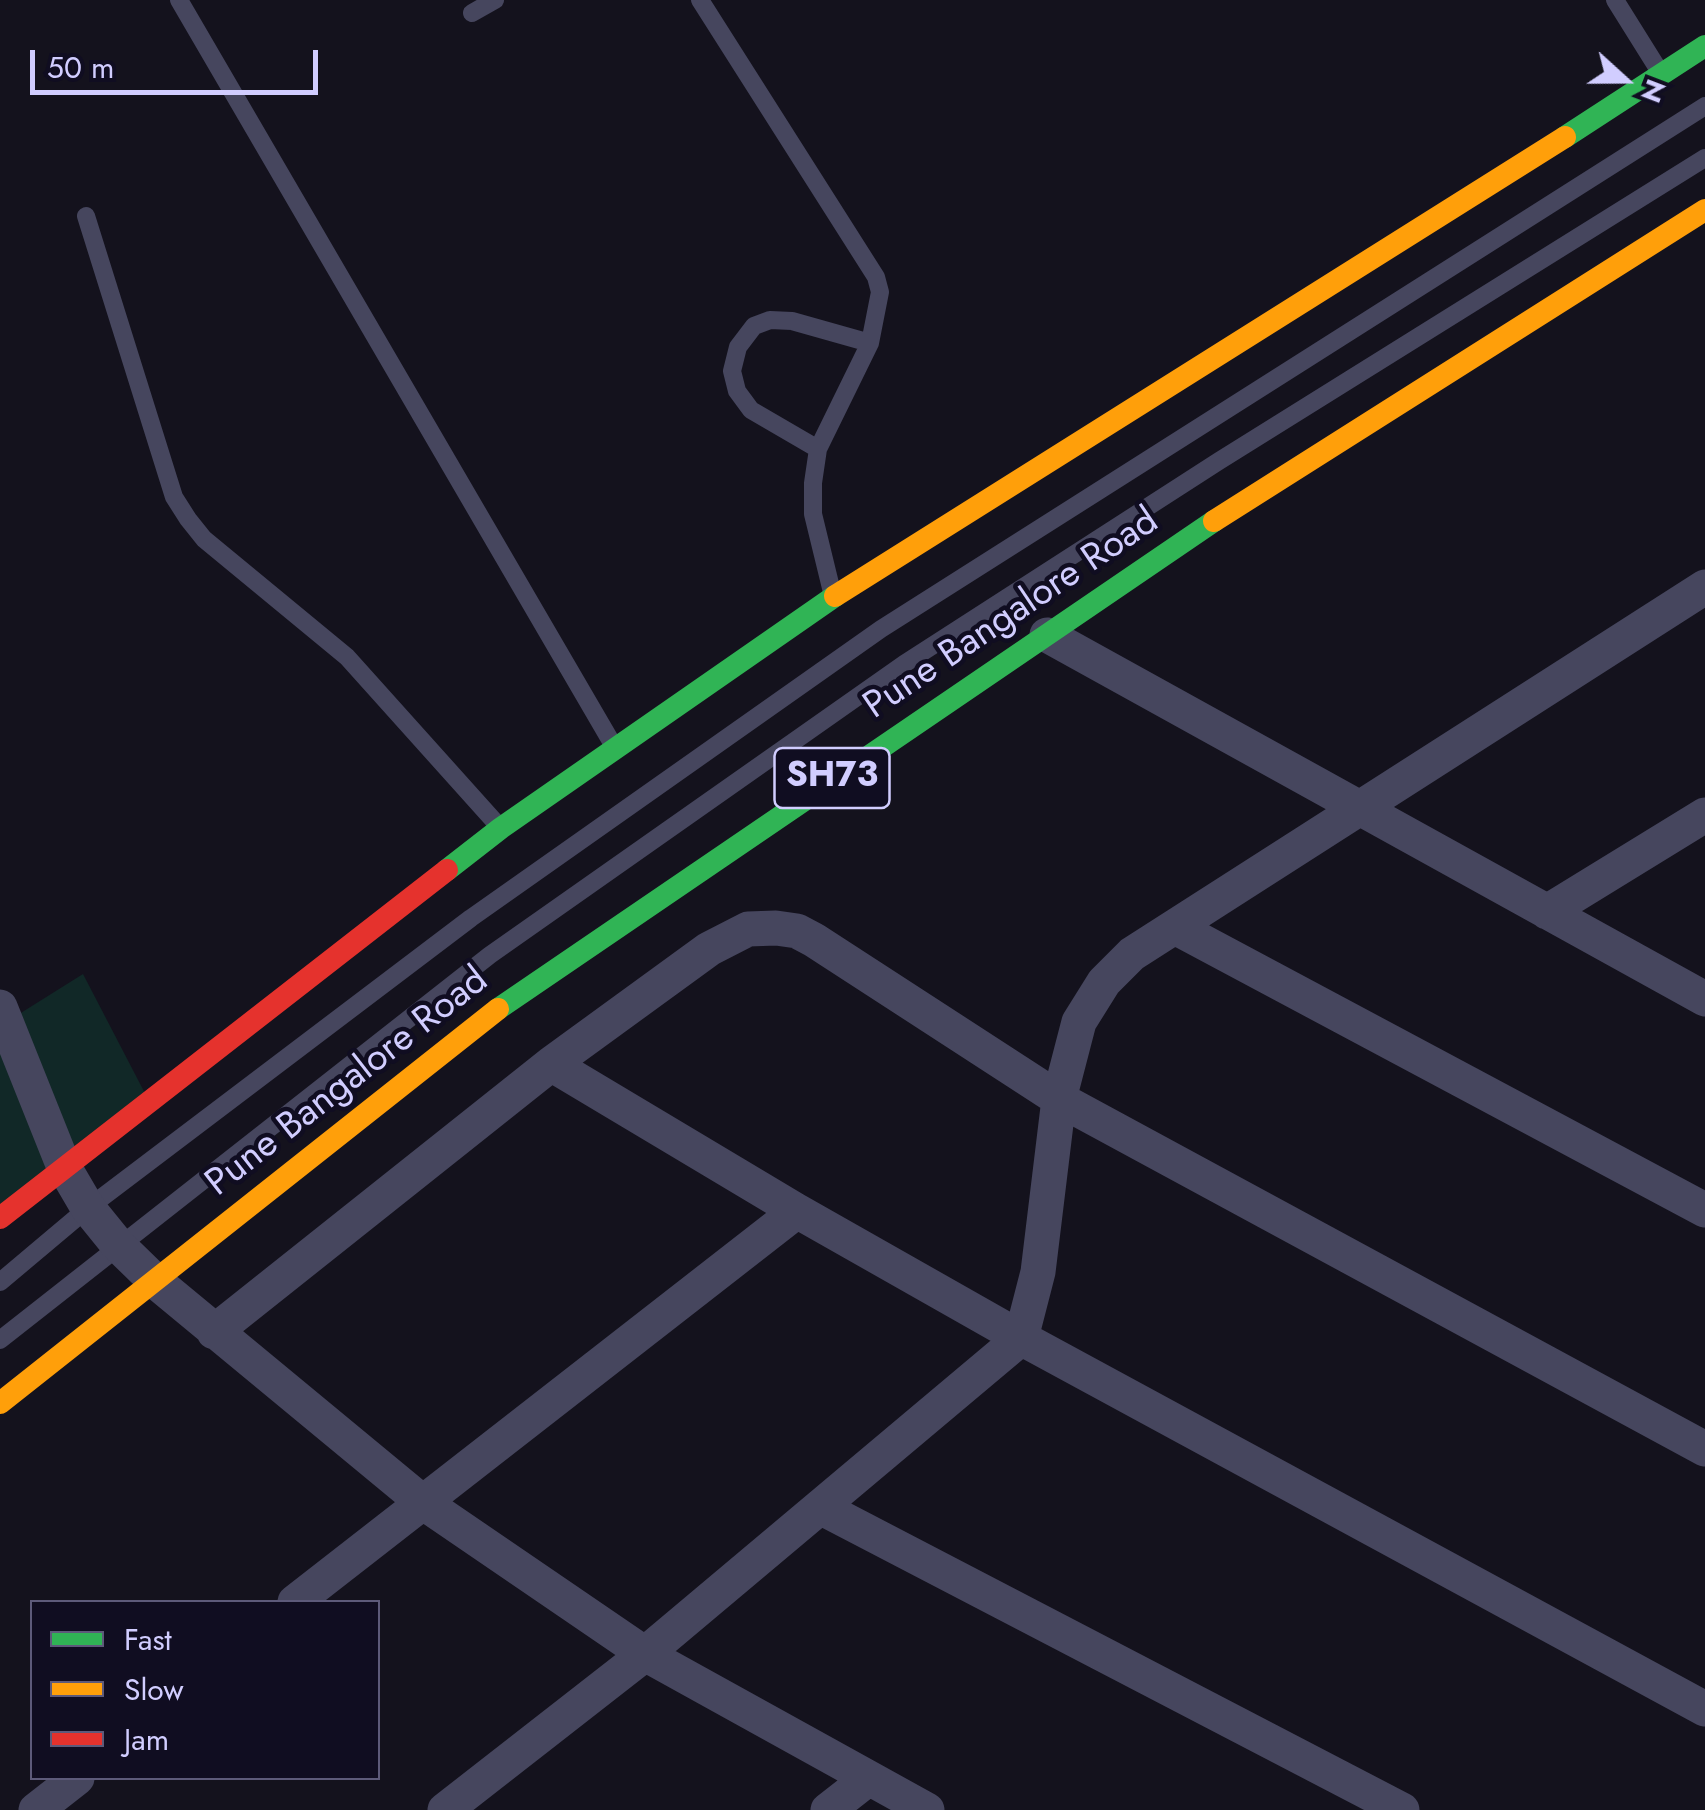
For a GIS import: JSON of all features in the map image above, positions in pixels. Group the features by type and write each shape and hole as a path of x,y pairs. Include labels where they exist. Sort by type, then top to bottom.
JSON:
{"main road":[{"path":"0,1218 501,828 834,598 1705,46"},
{"name":"Pune Bangalore Road","path":"0,1404 520,991 1238,505 1705,210"}],"street":[{"path":"445,1810 644,1654 1021,1338 1038,1272 1059,1100 1078,1022 1104,982 1132,954 1705,587"},
{"path":"1048,635 1705,999"},
{"path":"1547,912 1705,815"},
{"path":"1175,927 1705,1210"},
{"path":"214,1332 551,1064 709,949 748,930 776,928 814,940 1059,1100 1705,1449"},
{"path":"2,1020 64,1167 88,1208 118,1245 214,1332 421,1501 644,1654 927,1810"},
{"path":"551,1064 797,1211 1021,1338 1705,1708"},
{"path":"297,1600 797,1211"},
{"path":"820,1507 1402,1810"},
{"path":"828,1810 869,1778"},
{"path":"36,1810 74,1780"}],"lane":[{"path":"179,0 616,750"},
{"path":"472,13 495,0"},
{"path":"700,0 876,277 880,292 870,343 818,449 813,514 834,598"},
{"path":"1615,0 1662,74"},
{"path":"0,1282 88,1208 471,918 881,629 1705,106"},
{"path":"0,1340 490,955 904,664 1219,461 1705,158"},
{"path":"86,216 174,497 188,519 204,539 348,658 501,828"},
{"path":"818,449 751,410 737,391 732,371 738,347 754,326 770,320 870,343"}],"green space":[{"path":"83,974 149,1101 0,1205 0,1026"}],"traffic: fast":[{"path":"1565,137 1705,46"},
{"path":"498,1009 1214,521"},
{"path":"447,870 501,828 835,596"}],"traffic: slow":[{"path":"835,596 1565,137"},
{"path":"1214,521 1705,210"},
{"path":"0,1403 498,1009"}],"traffic: jam":[{"path":"0,1218 447,870"}]}
